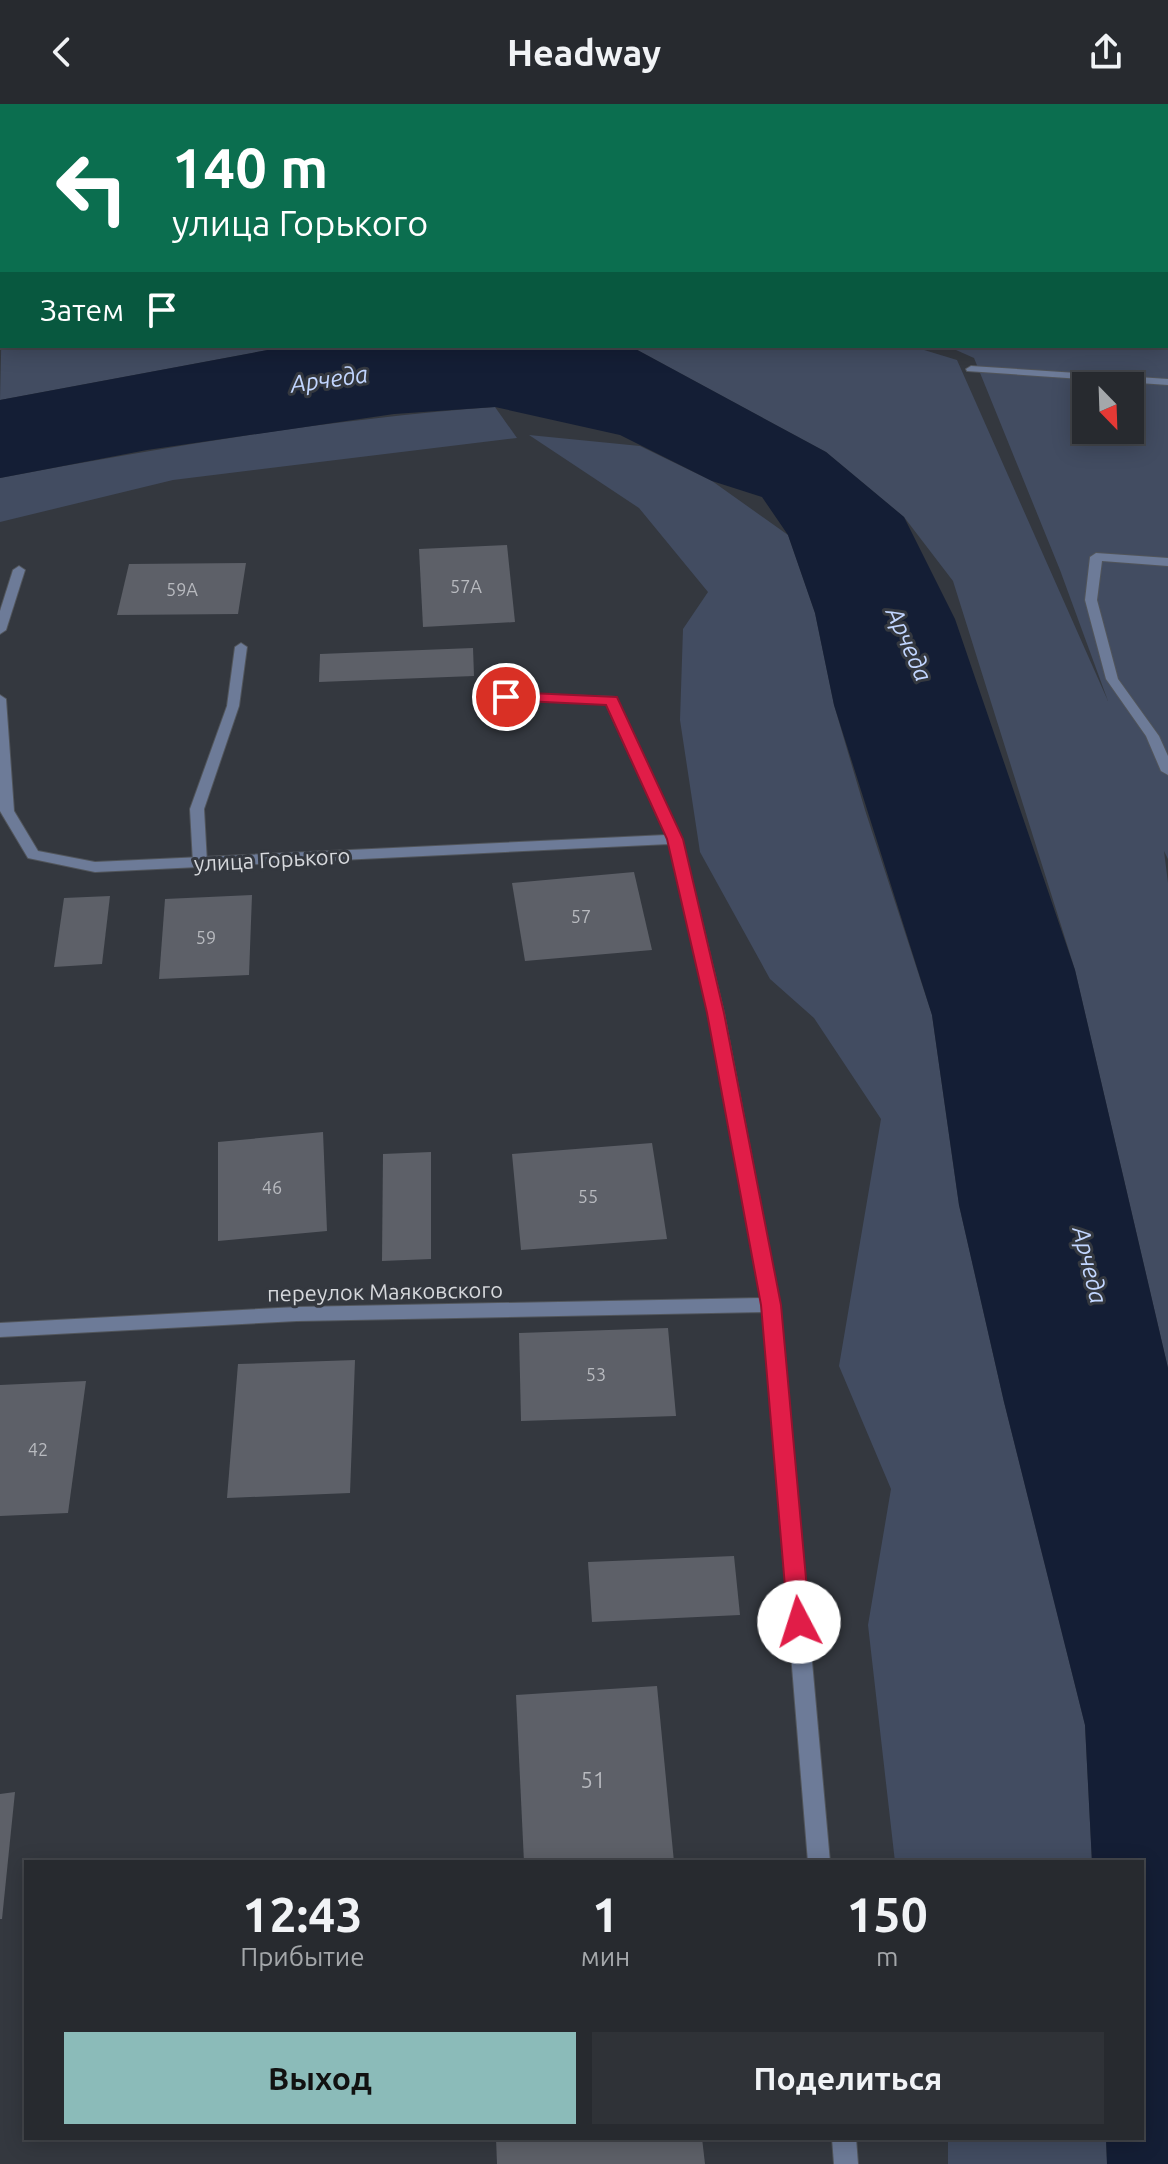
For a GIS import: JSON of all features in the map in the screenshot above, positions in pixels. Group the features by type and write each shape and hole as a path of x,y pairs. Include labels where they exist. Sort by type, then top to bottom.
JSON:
{"street":[{"path":"971,369 1168,382"},
{"path":"1168,562 1096,557 1091,600 1112,679 1152,736 1168,771"},
{"path":"0,630 19,570"},
{"path":"200,863 197,809 233,706 241,647"},
{"path":"506,697 611,700 675,839 716,1013 771,1305 819,1860"},
{"name":"улица Горького","path":"0,699 7,811 33,855 95,867 675,839"},
{"name":"переулок Маяковского","path":"0,1330 297,1314 771,1305"},
{"path":"844,2140 846,2164"}],"shaded area":[{"path":"1,348 278,348 0,400"},
{"path":"634,348 918,348 957,360 1108,701 1060,570 974,358 952,348 1168,348 1168,859 1164,851 1168,883 1168,1368 1075,970 953,581 904,517 826,452"},
{"path":"495,407 517,438 173,480 0,522 0,478 247,435"},
{"path":"529,435 640,446 712,481 788,535 815,613 834,705 932,1015 959,1205 1004,1402 1085,1725 1092,1860 895,1860 868,1625 891,1489 839,1366 881,1119 814,1018 770,979 700,852 680,720 683,629 708,592 639,508"},
{"path":"948,2140 1106,2140 1107,2164 948,2164"}],"water":[{"name":"Арчеда","path":"278,348 634,348 826,452 904,517 955,619 1075,970 1168,1368 1168,2164 1107,2164 1106,2140 1144,2140 1144,1860 1092,1860 1085,1725 1004,1402 959,1205 932,1015 834,705 815,613 788,535 762,497 712,481 620,435 495,407 394,414 147,450 0,478 0,400"}],"building":[{"path":"507,545 515,622 423,627 419,549"},
{"path":"246,563 238,614 117,615 129,564"},
{"path":"473,648 474,676 319,682 320,654"},
{"path":"634,872 652,950 525,961 512,883"},
{"path":"252,895 249,975 159,979 165,899"},
{"path":"110,896 102,964 54,967 64,898"},
{"path":"323,1132 327,1231 218,1241 218,1142"},
{"path":"652,1143 667,1239 521,1250 512,1154"},
{"path":"431,1152 431,1259 382,1261 383,1154"},
{"path":"668,1328 676,1416 521,1421 519,1333"},
{"path":"355,1360 350,1493 227,1498 238,1364"},
{"path":"86,1381 68,1513 0,1516 0,1385"},
{"path":"734,1556 740,1615 592,1622 588,1562"},
{"path":"657,1686 674,1860 524,1860 516,1695"},
{"path":"15,1792 2,1919 0,1919 0,1794"},
{"path":"496,2140 702,2140 705,2164 497,2164"}],"route":[{"path":"506,697 611,700 675,839 716,1013 771,1305 799,1622"}]}
